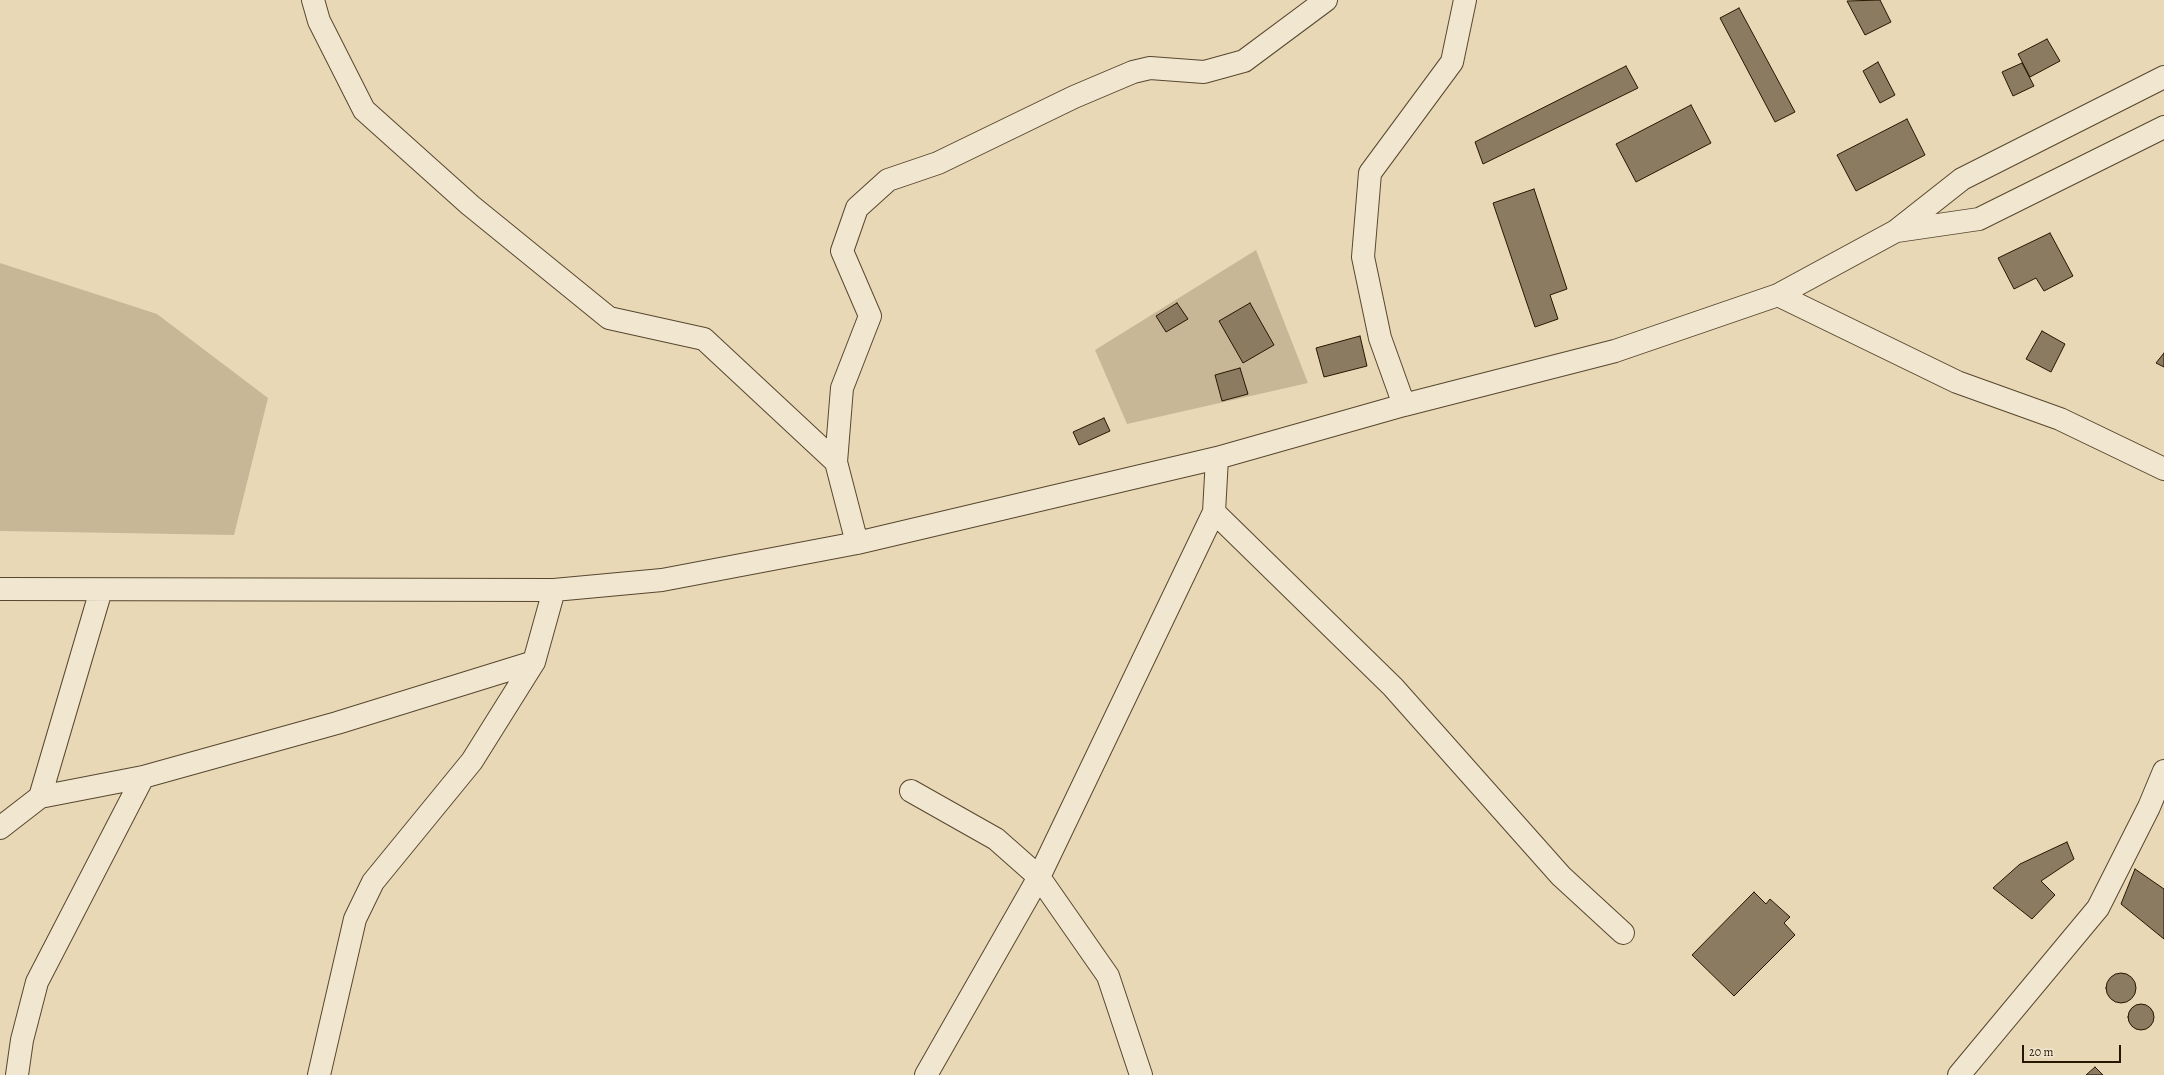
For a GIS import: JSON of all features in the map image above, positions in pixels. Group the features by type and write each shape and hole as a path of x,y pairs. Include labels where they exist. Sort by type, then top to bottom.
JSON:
{"street":[{"path":"313,0 319,21 364,110 470,205 609,318 704,339 836,462"},
{"path":"857,543 836,462 842,388 870,316 842,251 857,208 888,180 938,163 1074,97 1133,72 1150,68 1204,72 1244,61 1326,0"},
{"path":"1404,405 1380,338 1363,257 1370,173 1452,62 1465,0"},
{"path":"0,589 554,590 662,580 857,543 1217,458 1404,405 1615,351 1778,295 1896,231 1962,179 2164,77"},
{"path":"1896,231 1979,219 2164,127"},
{"path":"1778,295 1957,382 2060,419 2164,469"},
{"path":"926,1075 1039,877 1214,512 1217,458"},
{"path":"1214,512 1393,687 1561,876 1623,933"},
{"path":"40,797 101,590"},
{"path":"319,1075 355,919 373,882 472,761 534,662 554,590"},
{"path":"0,828 40,797 143,776 337,723 534,662"},
{"path":"1959,1075 2098,908 2156,811 2164,771"},
{"path":"17,1075 22,1040 38,982 143,776"},
{"path":"911,791 996,839 1039,877 1108,976 1141,1075"}],"shaded area":[{"path":"1256,250 1308,383 1127,424 1095,350"},
{"path":"0,263 157,314 268,398 234,535 0,531"}],"building":[{"path":"1880,0 1891,22 1865,35 1847,1"},
{"path":"1739,8 1795,112 1775,122 1720,18"},
{"path":"2047,39 2060,61 2030,77 2018,54"},
{"path":"1878,62 1895,95 1880,103 1863,71"},
{"path":"2022,63 2034,86 2013,96 2002,72"},
{"path":"1626,66 1638,88 1483,164 1475,142"},
{"path":"1691,105 1711,143 1636,182 1616,144"},
{"path":"1907,119 1925,155 1856,191 1837,155"},
{"path":"1534,189 1567,289 1550,295 1558,319 1535,327 1493,203"},
{"path":"2050,233 2073,276 2044,291 2036,278 2014,289 1998,258"},
{"path":"1177,303 1188,319 1166,332 1156,316"},
{"path":"1250,303 1274,345 1243,363 1219,321"},
{"path":"2042,331 2065,344 2051,372 2026,359"},
{"path":"1360,336 1367,366 1324,377 1316,348"},
{"path":"2164,353 2164,367 2156,363"},
{"path":"1240,368 1248,394 1222,401 1215,375"},
{"path":"1104,418 1110,431 1079,445 1073,432"},
{"path":"2067,842 2074,859 2041,881 2055,895 2032,919 1993,888 2020,864"},
{"path":"2135,869 2164,889 2164,939 2121,904"},
{"path":"1754,892 1766,904 1770,899 1790,917 1784,923 1795,935 1734,996 1692,955"},
{"path":"2121,973 2132,977 2136,988 2132,999 2121,1003 2110,999 2106,988 2110,977"},
{"path":"2141,1004 2151,1007 2154,1017 2151,1027 2141,1030 2131,1027 2128,1017 2131,1007"},
{"path":"2095,1067 2103,1075 2086,1075"}]}
